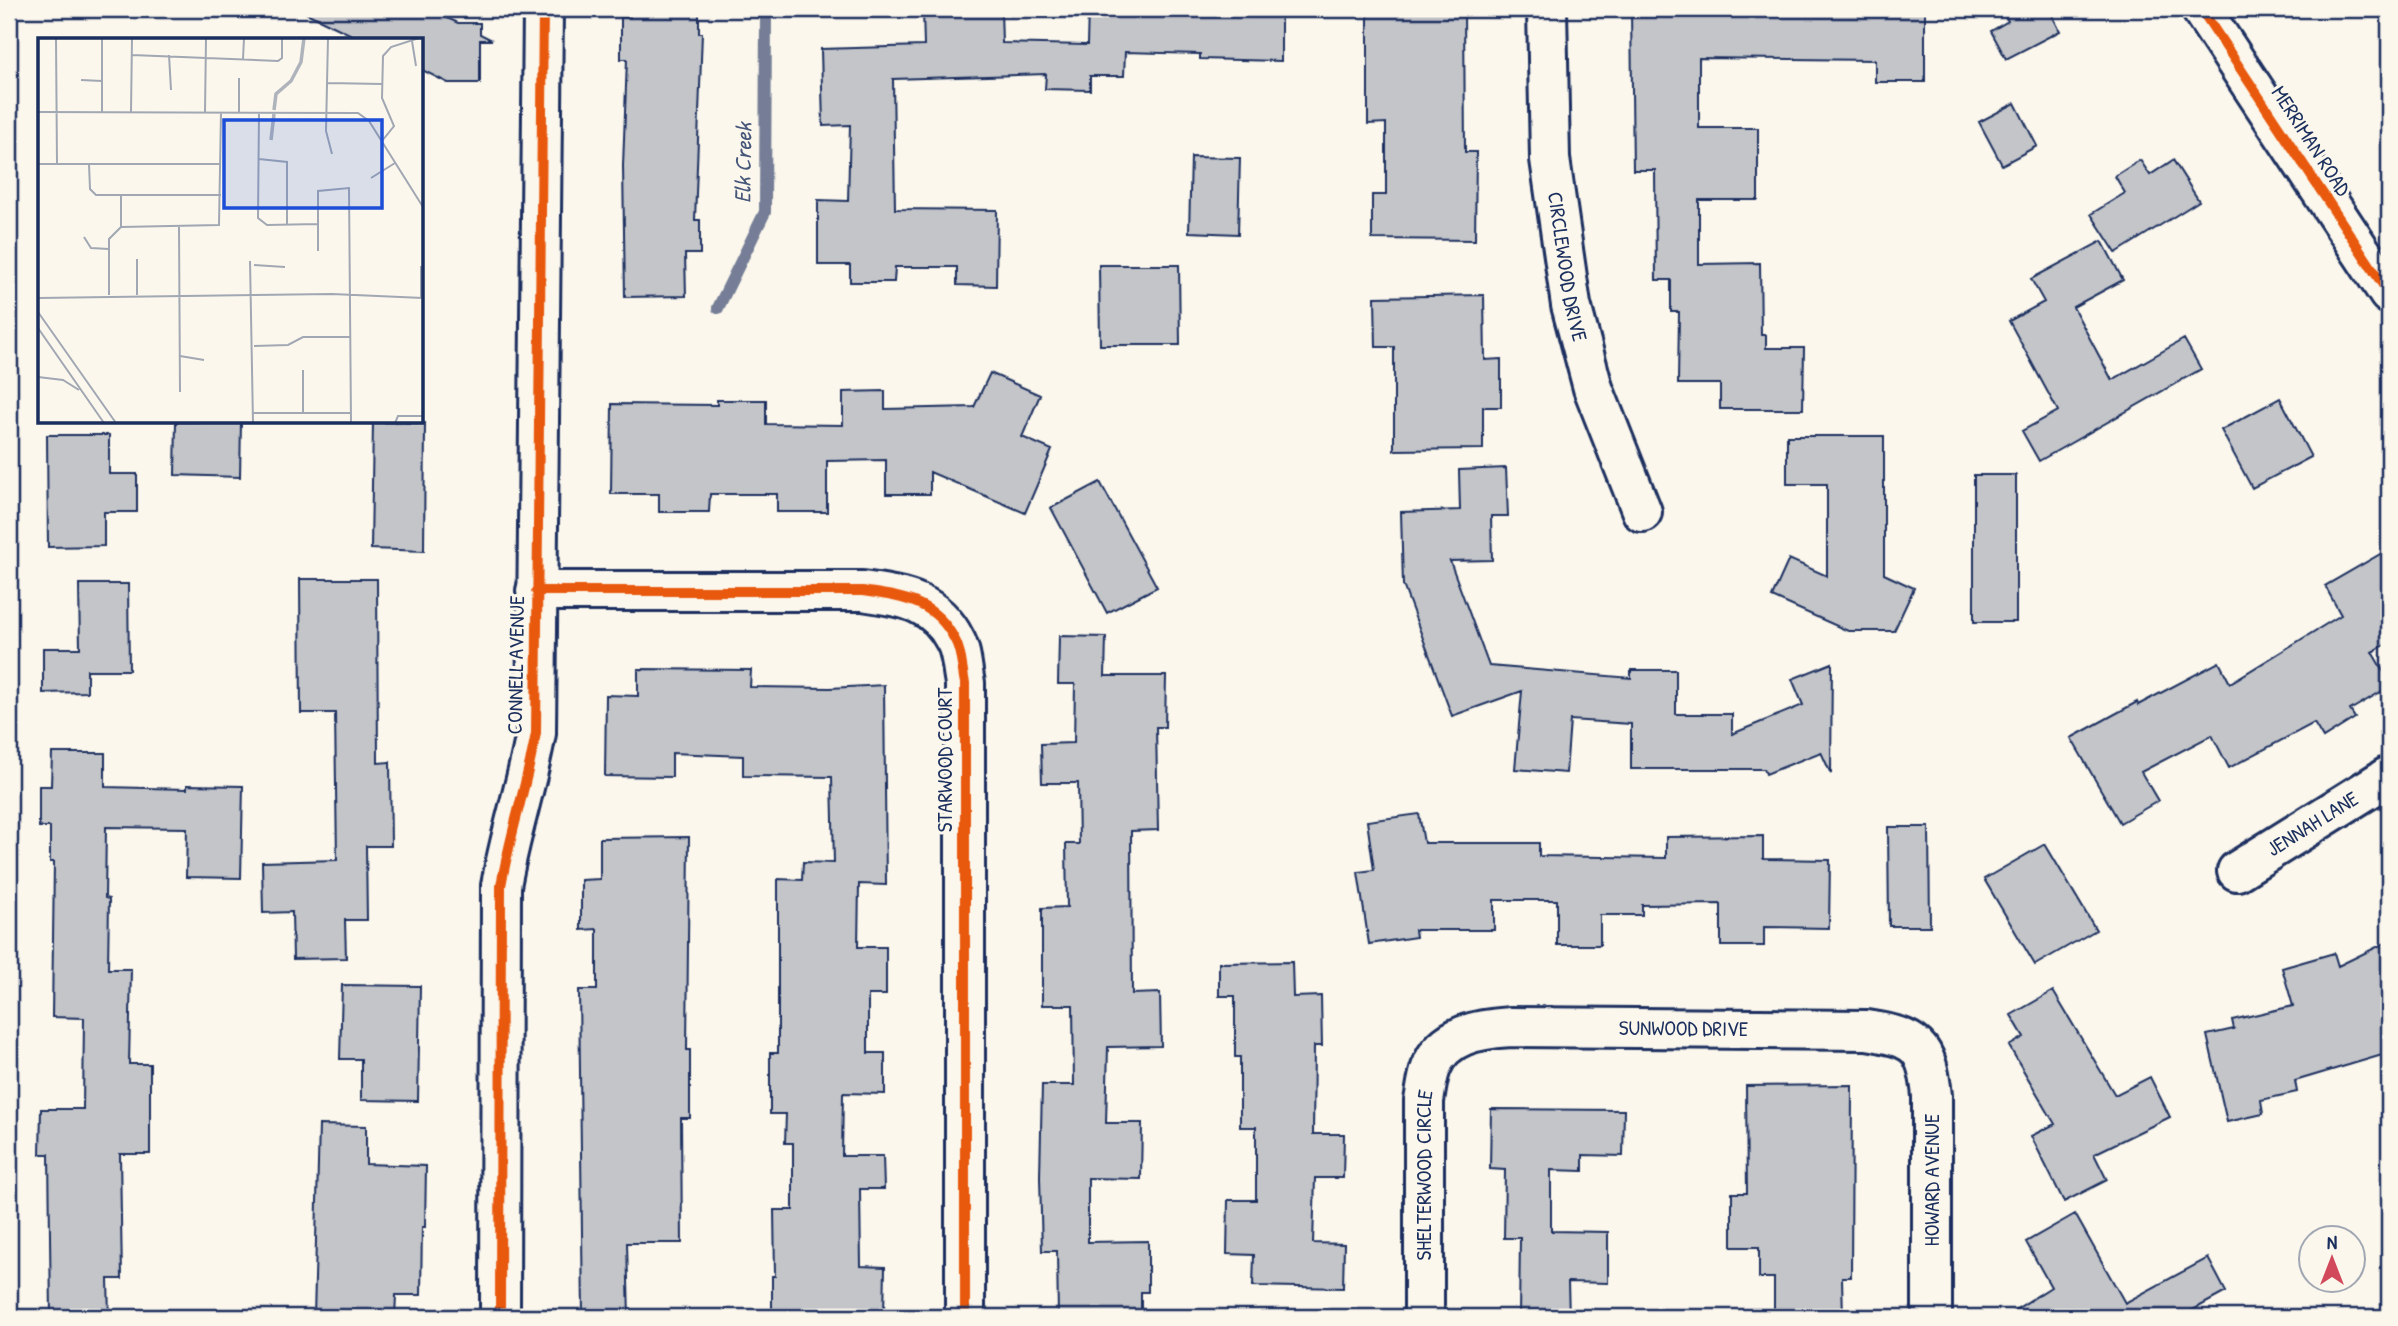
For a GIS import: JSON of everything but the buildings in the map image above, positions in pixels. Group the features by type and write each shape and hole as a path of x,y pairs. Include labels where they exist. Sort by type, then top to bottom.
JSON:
{"street":[{"name":"CONNELL AVENUE","path":"500,1317 501,886 509,841 529,773 536,733 543,9"},
{"name":"CIRCLEWOOD DRIVE","path":"1547,9 1550,159 1570,305 1593,388 1642,512"},
{"name":"MERRIMAN ROAD","path":"2200,9 2389,294"},
{"name":"STARWOOD COURT","path":"536,591 862,591 907,598 936,614 956,641 965,683 965,1317"},
{"name":"JENNAH LANE","path":"2237,871 2389,776"},
{"name":"SUNWOOD DRIVE","path":"1450,1041 1480,1029 1511,1027 1853,1030 1896,1035 1917,1046"},
{"name":"SHELTERWOOD CIRCLE","path":"1424,1317 1424,1101 1431,1066 1450,1041"},
{"name":"HOWARD AVENUE","path":"1917,1046 1929,1066 1932,1096 1932,1317"}],"waterway":[{"name":"Elk Creek","path":"718,308 765,212 766,9"}],"cycle path":[{"path":"500,1317 501,886 536,733 543,9"},
{"path":"2201,9 2389,294"},
{"path":"536,591 862,591 904,599 927,608 938,616 955,640 965,683 965,1317"}]}
